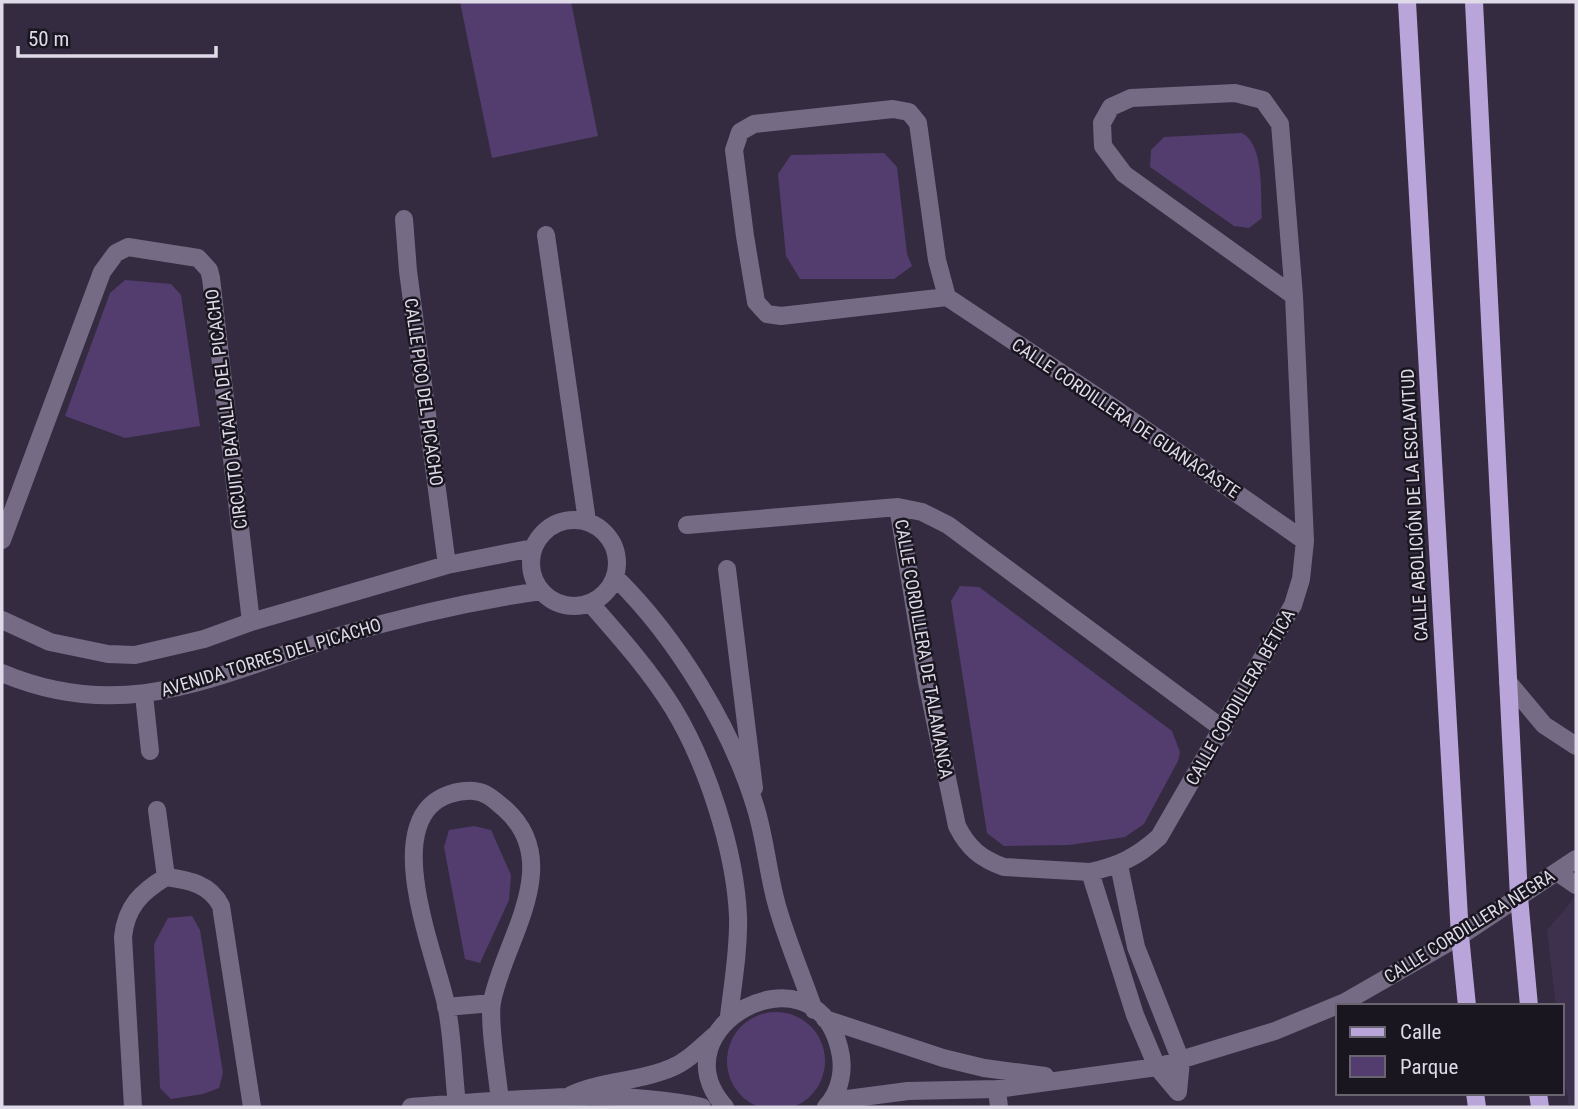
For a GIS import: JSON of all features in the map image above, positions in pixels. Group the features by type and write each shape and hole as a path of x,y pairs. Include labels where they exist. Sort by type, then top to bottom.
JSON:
{"main road":[{"name":"CALLE ABOLICIÓN DE LA ESCLAVITUD","path":"1407,2 1460,936 1467,1004"},
{"path":"1474,2 1518,897 1529,1004"}],"street":[{"name":"CALLE CORDILLERA BÉTICA","path":"1119,866 1136,856 1158,837 1223,729 1293,606 1301,579 1305,541 1293,296 1280,124 1272,109 1263,100 1235,93 1131,98 1111,107 1102,123 1103,146 1124,174 1293,296"},
{"path":"893,109 909,112 918,123 937,260 947,297 782,316 766,314 756,302 746,236 734,150 740,132 754,124 766,122 893,109"},
{"name":"CALLE PICO DEL PICACHO","path":"404,219 408,271 447,565"},
{"path":"546,235 587,522"},
{"name":"CIRCUITO BATALLA DEL PICACHO","path":"2,540 102,272 110,260 128,247 198,258 209,270 211,278 251,622"},
{"name":"CALLE CORDILLERA DE GUANACASTE","path":"947,297 1114,408 1305,541"},
{"name":"CALLE CORDILLERA DE TALAMANCA","path":"898,507 927,682 957,826 966,844 991,862 1004,867 1090,872 1119,866"},
{"name":"CALLE CORDILLERA DE TALAMANCA","path":"687,525 898,507 922,512 948,525 1223,729"},
{"path":"559,522 587,522 604,532 616,549 615,578 606,593 591,604 563,605 541,591 531,571 533,548 544,532 559,522"},
{"name":"AVENIDA TORRES DEL PICACHO","path":"2,620 50,642 108,654 135,655 204,639 251,622 447,565 533,548"},
{"path":"727,569 756,809 777,908 819,1014 836,1037 842,1059 841,1080 829,1104"},
{"path":"615,578 640,602 702,690 756,809"},
{"name":"AVENIDA TORRES DEL PICACHO","path":"2,673 27,684 67,692 108,697 144,695 248,668 338,636 426,611 541,591"},
{"path":"591,604 627,645 673,709 713,797 728,852 738,915 729,1016"},
{"path":"1508,681 1544,725 1576,746"},
{"path":"144,695 150,751"},
{"path":"457,1104 446,1007 420,904 413,856 417,828 424,813 435,801 456,792 488,794 512,815 528,845 529,890 492,1003 500,1102"},
{"path":"157,810 166,877"},
{"name":"CALLE CORDILLERA NEGRA","path":"1340,1004 1460,936 1576,859"},
{"path":"1119,866 1136,947 1181,1061 1181,1099"},
{"path":"1090,872 1135,1015 1157,1068 1181,1099"},
{"path":"1557,872 1576,885"},
{"path":"133,1107 123,937 125,918 147,888 166,877 195,882 209,890 222,906 252,1107"},
{"path":"568,1096 603,1083 638,1079 673,1067 715,1035 729,1016 761,999 779,998 966,1064 1070,1079"},
{"path":"446,1007 492,1003"},
{"name":"CALLE CORDILLERA NEGRA","path":"829,1104 908,1091 998,1098 1070,1079 1157,1068 1275,1031 1336,1006"},
{"path":"715,1035 710,1049 710,1077 725,1107"},
{"path":"411,1107 568,1096 657,1099 702,1107"}],"shaded area":[{"path":"1576,896 1576,1107 1569,1107 1564,1075 1564,1004 1556,1004 1547,930"}],"green space":[{"path":"460,2 571,2 598,136 492,158"},
{"path":"1242,133 1255,148 1261,184 1262,218 1249,228 1234,226 1150,167 1151,150 1164,137"},
{"path":"884,153 897,167 907,254 912,266 894,279 800,279 786,256 778,174 791,155"},
{"path":"125,280 171,284 181,295 200,426 125,438 65,416 110,293"},
{"path":"960,586 979,587 1172,731 1180,752 1178,761 1144,824 1125,837 1069,845 1004,846 987,833 951,601"},
{"path":"474,826 491,830 511,875 509,900 480,963 465,959 444,847 449,830"},
{"path":"192,916 200,930 223,1073 219,1088 203,1094 171,1099 160,1088 154,944 168,918"},
{"path":"776,1012 795,1015 811,1026 822,1042 825,1061 822,1080 811,1096 795,1107 776,1110 757,1107 741,1096 730,1080 727,1061 730,1042 741,1026 757,1015"}]}
